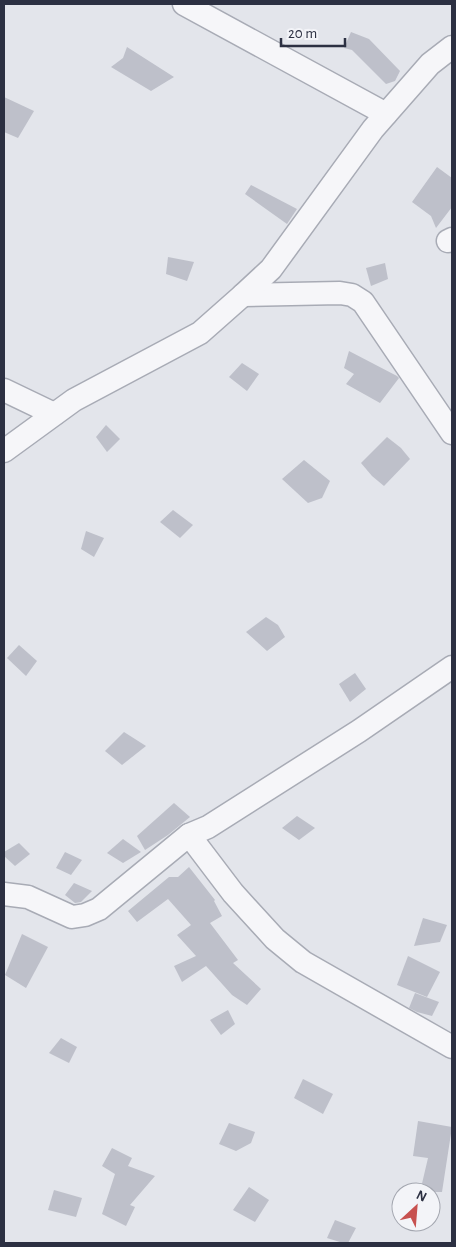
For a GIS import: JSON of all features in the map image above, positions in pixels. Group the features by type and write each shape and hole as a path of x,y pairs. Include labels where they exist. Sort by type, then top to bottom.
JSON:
{"street":[{"path":"184,4 386,114"},
{"path":"4,452 74,400 200,333 243,295 271,269 373,129 430,64 452,47"},
{"path":"243,295 340,293 352,295 364,302 452,433"},
{"path":"4,390 54,414"},
{"path":"4,894 28,897 72,917 85,915 99,909 189,835 208,827 359,731 452,667"},
{"path":"189,835 233,893 275,939 303,962 452,1046"}],"building":[{"path":"351,32 369,39 400,71 395,81 386,84 352,50 344,48"},
{"path":"127,47 174,77 151,91 111,67 123,58"},
{"path":"4,97 34,111 18,138 4,132"},
{"path":"437,167 452,178 452,207 436,228 431,216 412,202"},
{"path":"251,185 297,209 287,224 245,194"},
{"path":"168,257 194,262 187,281 166,274"},
{"path":"385,263 388,279 371,286 366,268"},
{"path":"349,351 399,378 380,403 346,384 354,374 344,368"},
{"path":"242,363 259,374 247,391 229,377"},
{"path":"106,425 120,439 107,452 96,437"},
{"path":"387,437 401,448 410,459 384,486 361,463"},
{"path":"304,460 330,481 322,498 308,503 282,479"},
{"path":"173,510 193,525 180,538 160,522"},
{"path":"86,531 104,538 94,557 81,549"},
{"path":"266,617 278,625 285,637 267,651 246,632"},
{"path":"19,645 37,661 26,676 7,658"},
{"path":"355,673 366,689 350,702 339,684"},
{"path":"124,732 146,746 122,765 105,751"},
{"path":"174,803 190,817 168,835 145,850 137,836"},
{"path":"297,816 315,828 299,840 282,828"},
{"path":"123,839 141,852 123,863 107,853"},
{"path":"19,843 30,854 15,866 4,856 4,852"},
{"path":"65,852 82,860 71,875 56,868"},
{"path":"189,867 215,900 222,916 210,923 238,960 233,963 261,989 247,1005 232,995 206,966 182,982 174,966 196,956 177,935 191,925 168,899 137,922 128,911 169,877 178,877"},
{"path":"74,883 92,891 81,902 75,903 65,895"},
{"path":"423,918 447,925 440,942 414,946"},
{"path":"22,934 48,947 26,988 5,975"},
{"path":"408,956 440,972 427,997 397,985"},
{"path":"415,993 439,1002 432,1016 409,1008"},
{"path":"228,1010 235,1024 221,1035 210,1020"},
{"path":"61,1038 77,1047 69,1063 49,1053"},
{"path":"303,1079 333,1094 323,1114 294,1098"},
{"path":"418,1121 452,1127 442,1192 441,1182 422,1182 428,1158 413,1156"},
{"path":"229,1123 255,1132 251,1143 236,1151 219,1144"},
{"path":"112,1148 132,1158 128,1166 155,1176 130,1205 135,1207 126,1226 102,1214 115,1174 102,1166"},
{"path":"249,1187 269,1200 255,1222 233,1210"},
{"path":"54,1190 82,1198 76,1217 48,1210"},
{"path":"335,1220 356,1228 348,1243 327,1238"}]}
